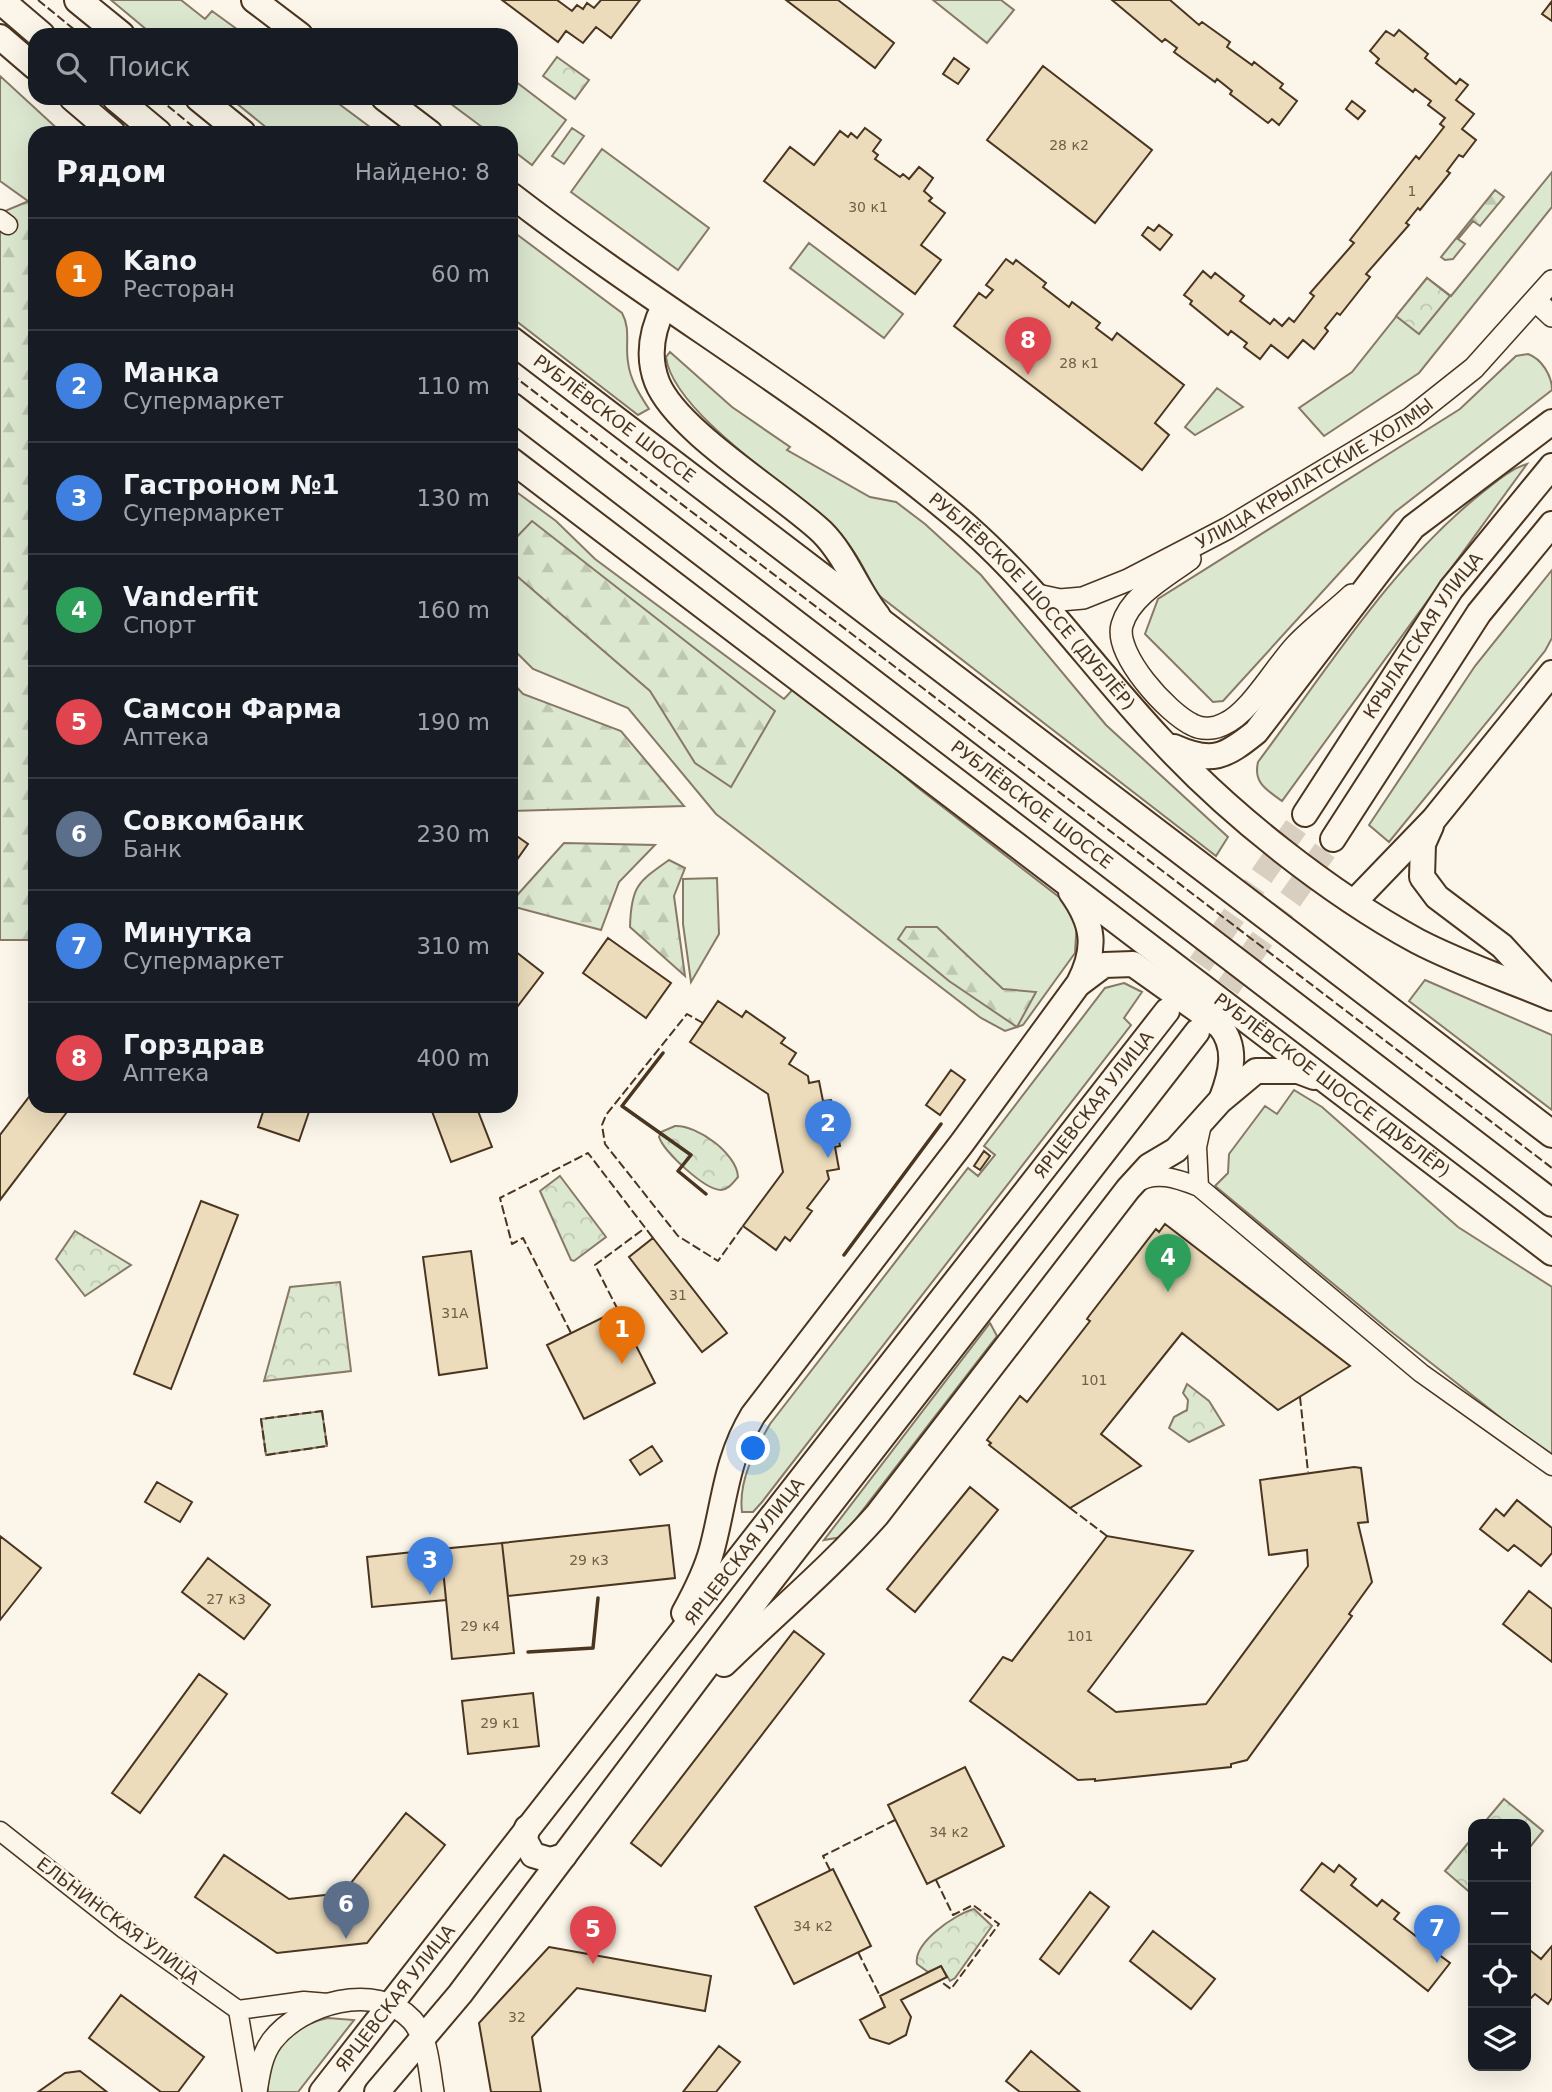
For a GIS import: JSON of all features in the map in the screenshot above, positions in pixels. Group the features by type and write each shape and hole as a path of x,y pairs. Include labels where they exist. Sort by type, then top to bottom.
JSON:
{"main road":[{"path":"0,0 33,28"},
{"path":"78,0 112,28"},
{"path":"254,0 291,28"},
{"path":"0,37 28,61"},
{"path":"80,105 105,126"},
{"path":"124,105 150,126"},
{"path":"208,105 233,126"},
{"path":"393,105 421,126"},
{"name":"РУБЛЁВСКОЕ ШОССЕ (ДУБЛЁР)","path":"518,200 835,425 944,508 996,553 1037,595 1161,741 1250,822 1354,902 1417,941 1482,971 1550,992"},
{"path":"664,306 654,326 653,366 658,384 671,403 699,433 823,534 852,573 868,603 891,632"},
{"name":"РУБЛЁВСКОЕ ШОССЕ","path":"518,345 1552,1134"},
{"name":"РУБЛЁВСКОЕ ШОССЕ","path":"518,411 1552,1203"},
{"path":"1161,741 1196,757 1210,758 1239,746 1256,732 1325,646 1372,578 1413,527 1552,422"},
{"name":"РУБЛЁВСКОЕ ШОССЕ (ДУБЛЁР)","path":"518,465 1552,1253"},
{"name":"КРЫЛАТСКАЯ УЛИЦА","path":"1305,814 1451,589 1552,466"},
{"name":"КРЫЛАТСКАЯ УЛИЦА","path":"1333,839 1479,613 1552,524"},
{"path":"1354,902 1434,819 1552,673"},
{"path":"1434,819 1423,844 1422,877 1437,897 1502,946 1550,992"},
{"path":"653,1671 699,1584 712,1549 727,1471 737,1442 753,1415 962,1143 1079,983 1088,966 1093,938 1081,906 1058,875"},
{"path":"1079,983 1104,965 1114,962 1133,964 1220,1026 1228,1042 1232,1064 1220,1101"},
{"name":"ЯРЦЕВСКАЯ УЛИЦА","path":"322,2092 1167,1011"},
{"name":"ЯРЦЕВСКАЯ УЛИЦА","path":"377,2092 423,2039 769,1583 1197,1032"},
{"path":"668,1719 797,1592 850,1546 945,1429 1128,1189 1149,1166 1176,1150 1220,1101 1256,1071 1297,1071 1324,1081"},
{"path":"527,1828 525,1840 533,1855 550,1860 564,1856"}],"street":[{"name":"УЛИЦА КРЫЛАТСКИЕ ХОЛМЫ","path":"1037,595 1060,600 1102,592 1228,528 1411,418 1544,308 1552,281"},
{"path":"1228,528 1128,610 1120,635 1126,653 1145,682 1195,726 1210,728 1225,724 1238,714 1297,644 1372,578"},
{"path":"1199,1187 1196,1147 1202,1124"},
{"path":"1128,1189 1141,1180 1159,1176 1199,1187 1421,1373 1552,1466"},
{"name":"ЕЛЬНИНСКАЯ УЛИЦА","path":"0,1831 124,1929 238,2010"},
{"path":"254,2092 238,2010 304,2001 331,2004 357,2000 389,2004 412,2020 423,2039 432,2089"},
{"path":"254,2092 261,2065 272,2042 289,2024 331,2004"}],"green space":[{"path":"111,0 181,0 205,19 212,11 235,28 145,28"},
{"path":"933,0 1001,0 1014,10 987,43"},
{"path":"557,57 589,80 575,99 543,76"},
{"path":"0,76 28,102 28,105 32,105 54,126 28,126 28,201 0,181"},
{"path":"518,83 566,120 532,165 518,154 518,126 481,126 452,105 518,105"},
{"path":"239,105 340,105 369,126 264,126"},
{"path":"572,128 584,136 564,164 552,156"},
{"path":"602,149 709,228 678,270 571,192"},
{"path":"1552,172 1552,207 1419,373 1324,436 1299,408 1352,372 1427,278 1451,296"},
{"path":"1495,190 1504,197 1480,226 1473,221 1458,239 1465,244 1453,259 1445,260 1441,257"},
{"path":"28,201 28,940 0,940 0,213"},
{"path":"518,235 622,313 626,325 629,369 649,409 638,415 518,322"},
{"path":"809,243 903,314 884,338 790,268"},
{"path":"1427,278 1450,296 1419,334 1396,316"},
{"path":"670,352 732,407 790,447 787,450 870,497 896,502 925,524 981,575 1106,725 1228,837 1216,856 877,594 855,554 835,527 733,445 688,400 673,378 666,357"},
{"path":"1528,354 1538,360 1545,369 1552,390 1395,512 1223,701 1213,702 1145,634 1158,599 1460,409 1516,356"},
{"path":"1217,388 1243,407 1195,435 1185,427"},
{"path":"1527,464 1282,801 1271,793 1259,781 1258,762 1362,620 1419,551 1450,520 1504,476"},
{"path":"518,493 556,521 595,559 784,699 797,685 917,787 1068,904 1077,920 1075,953 1023,1025 1005,1031 981,1018 716,814 628,708 533,669 518,654"},
{"path":"532,521 775,711 731,787 695,763 650,691 518,577 518,536"},
{"path":"1552,570 1552,638 1545,651 1389,842 1369,825 1475,666"},
{"path":"518,689 523,694 621,731 684,806 518,811"},
{"path":"564,843 655,845 619,882 601,930 518,908 518,894"},
{"path":"669,860 685,868 674,896 685,976 630,927 632,902 638,886"},
{"path":"717,878 719,934 691,982 683,924 683,879"},
{"path":"906,927 937,927 1003,989 1036,992 1017,1027 949,981 898,939"},
{"path":"1425,980 1552,1035 1552,1110 1409,1001"},
{"path":"1124,983 1142,992 1124,1018 1131,1025 762,1502 753,1512 742,1512 745,1477 753,1455 770,1424 968,1168 978,1176 995,1155 984,1146 1105,988"},
{"path":"1294,1090 1322,1107 1458,1227 1552,1287 1552,1458 1389,1330 1215,1186 1228,1173 1229,1154 1265,1106 1277,1114"},
{"path":"675,1126 694,1130 724,1150 736,1168 738,1177 731,1185 721,1190 705,1184 677,1160 659,1137 661,1132"},
{"path":"560,1176 606,1237 574,1261 571,1260 540,1191"},
{"path":"75,1231 131,1265 85,1296 56,1259"},
{"path":"340,1282 351,1371 264,1381 290,1287"},
{"path":"990,1323 997,1336 842,1537 824,1540"},
{"path":"1187,1384 1209,1401 1224,1425 1189,1442 1169,1428 1174,1417 1187,1410 1188,1400 1183,1393"},
{"path":"322,1411 327,1446 266,1455 261,1419"},
{"path":"1504,1799 1528,1819 1487,1819"},
{"path":"1531,1821 1543,1831 1531,1846"},
{"path":"1468,1843 1468,1891 1445,1871"},
{"path":"974,1909 992,1926 955,1978 950,1981 941,1966 928,1972 917,1964 922,1947 937,1930"},
{"path":"328,2018 354,2020 298,2092 268,2092 271,2065 283,2043 303,2027"}],"building":[{"path":"502,0 557,0 572,11 577,5 583,9 587,3 594,8 601,0 640,0 611,38 596,27 583,43 566,31 558,42"},
{"path":"786,0 838,0 894,43 875,68"},
{"path":"1112,0 1170,0 1199,25 1202,22 1230,42 1227,47 1252,65 1254,62 1283,84 1280,88 1297,101 1279,125 1272,119 1268,123 1230,94 1232,91 1217,79 1215,82 1174,52 1177,48 1165,39 1162,42"},
{"path":"1552,1 1552,21 1542,14"},
{"path":"1399,30 1428,54 1425,58 1456,84 1460,79 1468,85 1456,100 1474,114 1462,129 1476,140 1463,157 1459,155 1447,171 1450,173 1420,210 1418,208 1406,223 1409,225 1366,274 1370,277 1340,315 1337,313 1325,328 1328,331 1314,349 1303,340 1288,358 1271,345 1260,359 1244,347 1247,343 1231,331 1228,335 1190,304 1192,301 1184,295 1203,271 1211,278 1215,273 1244,296 1240,301 1270,324 1274,319 1282,326 1289,318 1294,322 1314,296 1310,293 1354,243 1350,240 1416,156 1419,159 1444,127 1440,124 1445,118 1428,105 1431,101 1415,89 1413,92 1376,63 1379,59 1370,51 1386,31 1394,36"},
{"path":"954,58 969,69 958,84 943,74"},
{"path":"1043,66 1152,150 1095,223 987,140"},
{"path":"1352,101 1365,111 1358,119 1346,109"},
{"path":"865,128 881,140 873,151 878,155 875,159 900,177 903,174 909,179 919,167 933,178 924,191 932,198 929,201 945,213 921,245 941,260 915,294 764,181 790,147 814,165 840,131 848,137 851,133 857,138"},
{"path":"1159,225 1172,235 1160,250 1142,235 1148,227 1154,231"},
{"path":"1006,259 1013,264 1016,260 1046,283 1043,287 1069,307 1072,302 1100,323 1096,328 1112,340 1117,333 1184,385 1155,423 1169,435 1142,470 954,326 979,293 986,298 993,290 986,285"},
{"path":"518,837 528,844 518,858"},
{"path":"608,938 671,983 646,1018 583,973"},
{"path":"518,953 543,973 518,1006"},
{"path":"718,1001 742,1017 746,1011 785,1038 781,1043 796,1053 789,1064 808,1076 809,1083 819,1081 823,1101 831,1100 840,1146 835,1147 839,1169 827,1171 829,1179 807,1208 812,1211 790,1241 785,1237 776,1250 743,1226 783,1172 768,1094 690,1042"},
{"path":"951,1070 965,1080 940,1115 926,1105"},
{"path":"28,1098 28,1113 66,1113 0,1200 0,1135"},
{"path":"263,1113 309,1113 299,1141 258,1127"},
{"path":"433,1113 479,1113 492,1147 451,1162"},
{"path":"984,1151 990,1156 980,1170 974,1166"},
{"path":"201,1201 238,1215 171,1389 134,1374"},
{"path":"1165,1224 1350,1366 1278,1410 1182,1333 1101,1434 1141,1466 1070,1508 989,1445 991,1443 987,1440 1020,1396 1027,1402 1156,1229 1159,1232"},
{"path":"653,1238 727,1333 702,1352 629,1257"},
{"path":"471,1251 487,1368 439,1375 423,1257"},
{"path":"618,1310 655,1383 584,1419 547,1345"},
{"path":"652,1446 662,1461 640,1475 630,1460"},
{"path":"1361,1468 1368,1522 1358,1523 1372,1582 1349,1614 1352,1616 1247,1760 1231,1764 1231,1767 1095,1781 1078,1780 970,1701 1003,1657 1012,1661 1107,1536 1193,1551 1088,1691 1116,1712 1206,1704 1308,1566 1307,1550 1269,1555 1260,1480"},
{"path":"157,1482 192,1502 180,1522 145,1502"},
{"path":"970,1487 998,1510 915,1612 887,1589"},
{"path":"1517,1500 1552,1528 1552,1553 1541,1566 1514,1545 1508,1551 1480,1529 1496,1509 1504,1516"},
{"path":"669,1525 675,1578 508,1596 502,1543"},
{"path":"0,1536 41,1568 0,1620"},
{"path":"502,1543 514,1653 452,1659 441,1549"},
{"path":"441,1549 446,1600 372,1607 367,1557"},
{"path":"208,1558 270,1605 244,1639 182,1592"},
{"path":"1529,1591 1552,1609 1552,1662 1503,1624"},
{"path":"794,1631 824,1654 661,1866 631,1843"},
{"path":"199,1674 227,1694 140,1813 112,1793"},
{"path":"533,1693 539,1746 468,1754 462,1701"},
{"path":"965,1767 1004,1846 927,1884 888,1805"},
{"path":"406,1813 445,1845 367,1943 277,1953 195,1897 224,1855 289,1899 343,1893"},
{"path":"1322,1863 1334,1872 1339,1865 1356,1879 1351,1885 1377,1906 1382,1900 1399,1913 1394,1919 1417,1937 1422,1932 1438,1945 1434,1951 1450,1963 1428,1991 1301,1890"},
{"path":"833,1869 871,1946 794,1984 755,1907"},
{"path":"1090,1892 1109,1907 1059,1974 1040,1959"},
{"path":"1153,1931 1215,1979 1191,2009 1130,1961"},
{"path":"1552,1946 1552,1998 1548,2004 1535,1994 1531,1998 1531,1951 1541,1959"},
{"path":"549,1947 711,1976 705,2011 577,1988 532,2037 541,2092 491,2092 479,2023"},
{"path":"941,1966 947,1977 901,2000 911,2017 906,2035 889,2044 870,2038 860,2020 885,2007 880,1996"},
{"path":"121,1995 204,2057 178,2092 161,2092 89,2038"},
{"path":"719,2046 740,2062 716,2092 683,2092"},
{"path":"1031,2051 1080,2092 1020,2092 1006,2081"},
{"path":"80,2071 107,2092 38,2092 65,2073"}],"tunnel":[{"path":"1179,994 1305,814"},
{"path":"1207,1017 1333,839"}],"fence":[{"path":"38,0 72,28"},
{"path":"167,105 192,126"},
{"path":"518,379 1552,1168"},
{"path":"703,1023 687,1014 606,1115 602,1125 605,1144 678,1236 718,1261 743,1226"},
{"path":"571,1333 523,1238 512,1244 500,1198 588,1153 653,1238"},
{"path":"618,1310 595,1265 645,1228"},
{"path":"1300,1397 1308,1472"},
{"path":"322,1411 327,1446 266,1455 261,1419 322,1411"},
{"path":"1070,1508 1107,1536"},
{"path":"830,1870 823,1856 895,1820"},
{"path":"936,1880 953,1915 973,1905 999,1924 951,1989 940,1981"},
{"path":"858,1952 880,1996"}],"wall":[{"path":"663,1053 622,1106 691,1155 678,1171 706,1194"},
{"path":"844,1255 941,1124"},
{"path":"528,1652 593,1648 598,1598"}],"place":[{"name":"Горздрав","path":"1028,375"},
{"name":"Манка","path":"828,1158"},
{"name":"Vanderfit","path":"1168,1292"},
{"name":"Kano","path":"622,1364"},
{"name":"Гастроном №1","path":"430,1595"},
{"name":"Совкомбанк","path":"346,1939"},
{"name":"Минутка","path":"1437,1963"},
{"name":"Самсон Фарма","path":"593,1964"}]}
